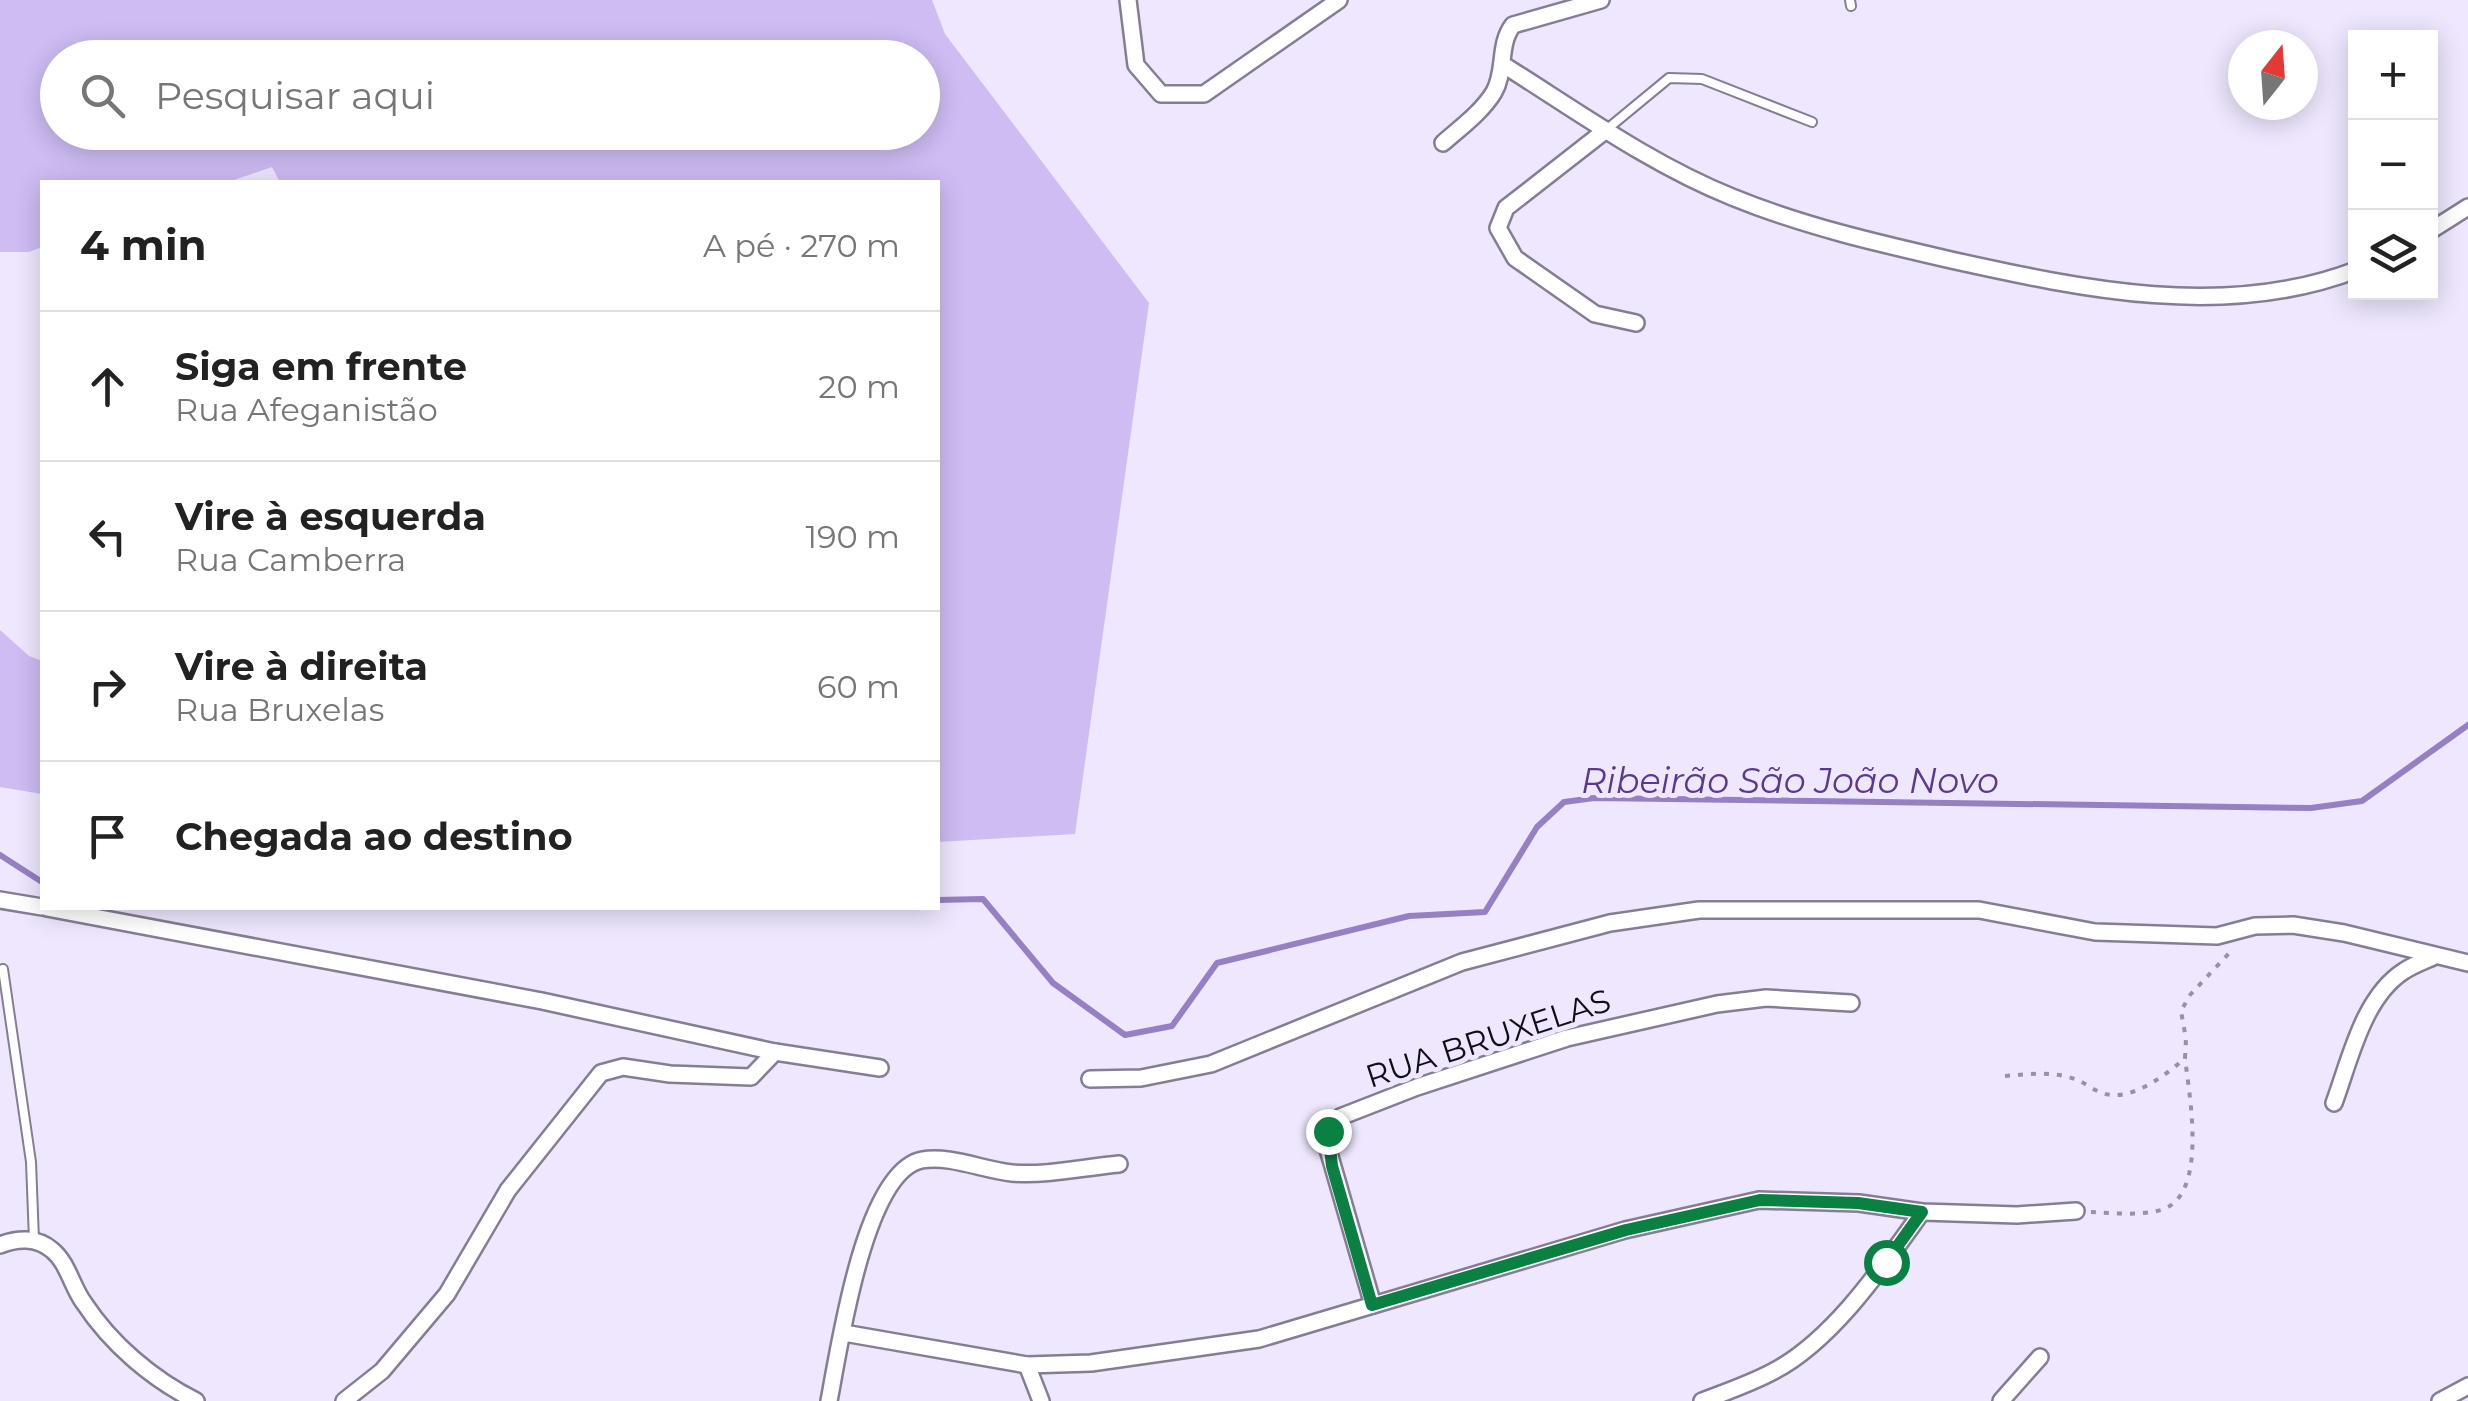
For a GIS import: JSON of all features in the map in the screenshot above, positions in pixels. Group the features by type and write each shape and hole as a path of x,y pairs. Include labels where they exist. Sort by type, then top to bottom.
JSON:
{"street":[{"path":"1128,0 1136,65 1160,94 1204,94 1339,0"},
{"path":"1443,143 1494,92 1506,34 1513,24 1601,0"},
{"path":"1502,64 1640,151 1732,197 1833,231 2058,284 2144,294 2238,294 2320,283 2348,273"},
{"path":"1606,130 1506,208 1498,228 1515,258 1595,314 1636,323"},
{"path":"2438,226 2468,207"},
{"path":"0,900 40,906"},
{"path":"61,910 542,1001 775,1052 880,1068"},
{"path":"1090,1079 1141,1078 1211,1064 1462,962 1610,923 1699,910 1979,910 2095,932 2217,936 2255,926 2322,928 2468,963"},
{"path":"2334,1104 2363,1026 2382,990 2403,971 2433,957"},
{"name":"RUA BRUXELAS","path":"1372,1305 1328,1146 1328,1131 1340,1117 1434,1081 1621,1024 1766,998 1851,1002"},
{"path":"344,1401 382,1371 448,1294 508,1190 602,1073 624,1067 670,1074 751,1077 775,1052"},
{"path":"829,1401 864,1240 880,1199 909,1164 926,1159 1015,1174 1119,1164"},
{"path":"844,1333 1026,1366 1091,1363 1259,1339 1626,1230 1760,1200 1858,1203 1922,1212 2017,1215 2076,1211"},
{"path":"1702,1401 1774,1371 1805,1351 1886,1262 1922,1212"},
{"path":"0,1245 13,1240 34,1240 49,1247 60,1258 83,1303 110,1336 136,1361 196,1401"},
{"path":"2002,1401 2040,1357"},
{"path":"1026,1366 1041,1401"},
{"path":"2440,1401 2468,1386"}],"lane":[{"path":"1606,130 1670,78 1702,79 1812,122"},
{"path":"4,969 31,1162 34,1240"}],"path":[{"path":"2076,1211 2131,1214 2165,1209 2182,1194 2193,1154 2193,1125 2180,1010 2255,926"},
{"path":"2005,1076 2043,1072 2075,1079 2116,1096 2159,1082 2185,1058"}],"shaded area":[{"path":"0,0 932,0 945,34 1149,303 1075,834 940,842 940,180 279,180 272,167 234,180 40,180 40,248 29,252 0,252"},
{"path":"0,630 29,656 40,660 40,794 0,787"}],"waterway":[{"name":"Ribeirão São João Novo","path":"940,900 983,899 1053,983 1125,1035 1172,1026 1217,963 1409,916 1485,912 1537,827 1564,802 1594,798 2311,808 2362,801 2468,725"},
{"name":"Ribeirão São João Novo","path":"0,855 40,881"}],"route":[{"path":"1328,1131 1332,1166 1372,1305 1626,1230 1760,1200 1858,1203 1922,1212 1886,1262"}]}
